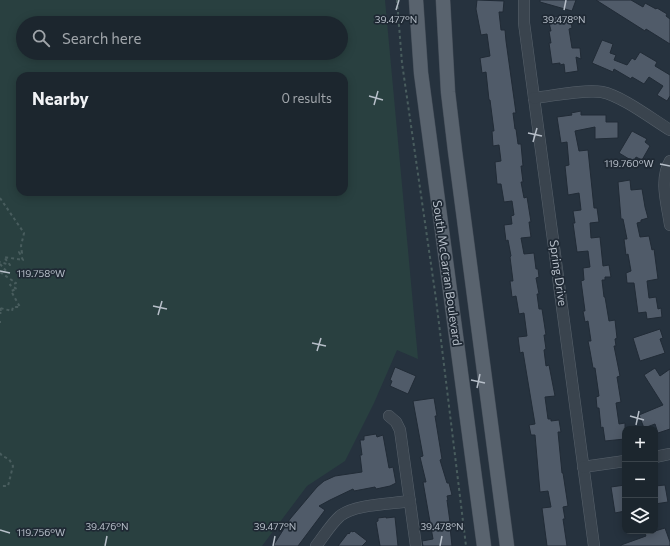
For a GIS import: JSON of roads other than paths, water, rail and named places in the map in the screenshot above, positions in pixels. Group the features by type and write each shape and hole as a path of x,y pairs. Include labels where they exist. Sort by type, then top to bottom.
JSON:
{"main road":[{"name":"South McCarran Boulevard","path":"416,0 422,80 484,546"},
{"name":"South McCarran Boulevard","path":"443,0 448,92 454,151 507,546"}],"street":[{"name":"Spring Drive","path":"524,0 524,23 594,546"},
{"path":"534,98 591,91 602,92 620,100 670,130"},
{"path":"670,161 664,175 670,225"},
{"path":"389,416 396,422 400,430 416,546"},
{"path":"658,456 670,454"},
{"path":"584,467 622,461"},
{"path":"316,546 334,522 347,512 363,507 410,501"}]}
